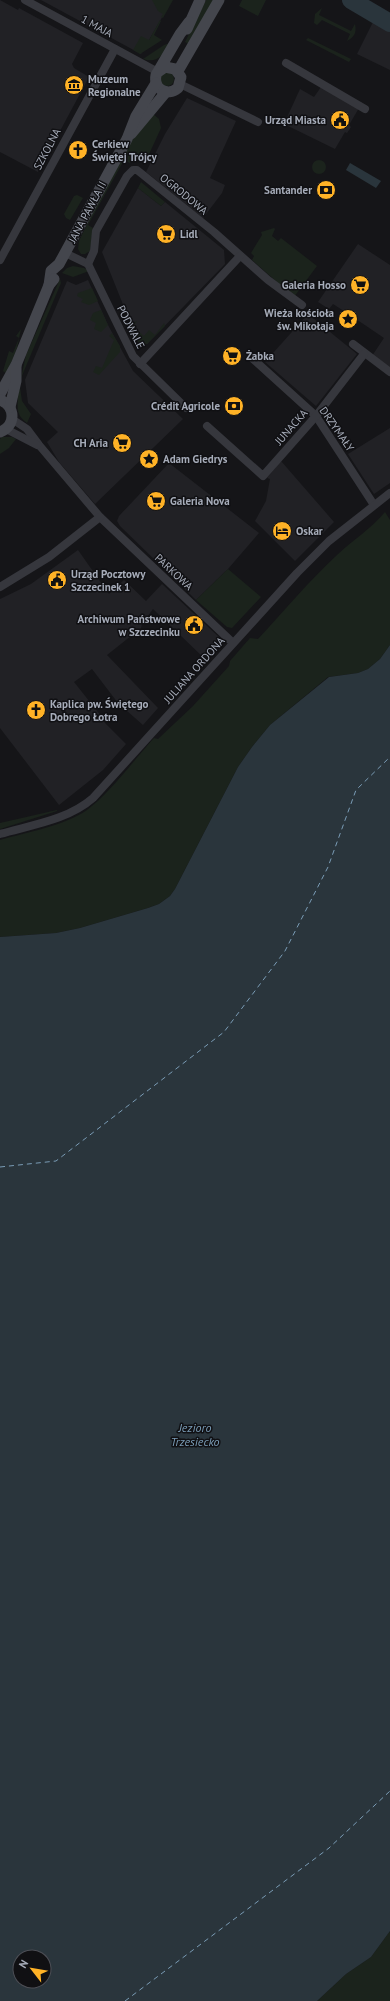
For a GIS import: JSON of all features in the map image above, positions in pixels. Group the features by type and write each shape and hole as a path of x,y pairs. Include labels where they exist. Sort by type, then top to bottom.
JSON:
{"street":[{"name":"1 MAJA","path":"25,0 115,48 168,70"},
{"path":"168,70 180,34 189,22 200,0"},
{"path":"168,70 181,77 180,84 175,90 166,92 159,88 156,83 168,70 219,0"},
{"name":"SZKOLNA","path":"0,260 115,48"},
{"path":"286,63 365,109"},
{"name":"JANA PAWŁA II","path":"0,394 16,365 50,285 57,274 59,264 127,139 136,116 156,83"},
{"path":"180,84 258,122"},
{"name":"JANA PAWŁA II","path":"127,139 142,124 166,92"},
{"name":"OGRODOWA","path":"88,264 94,251 96,231 127,176 133,170 142,174 240,256 302,305"},
{"path":"65,253 88,264"},
{"path":"140,364 240,256"},
{"name":"PODWALE","path":"88,264 133,356 186,408"},
{"path":"353,344 364,354 390,372"},
{"name":"JUNACKA","path":"207,426 263,476 316,416 364,354"},
{"name":"DRZYMAŁY","path":"253,359 316,416 374,505"},
{"name":"JANA PAWŁA II","path":"10,407 16,381 16,365"},
{"path":"0,400 10,407 6,427"},
{"name":"PARKOWA","path":"6,427 39,445 100,516 233,643"},
{"name":"JULIANA ORDONA","path":"0,834 63,816 87,803 233,643 329,541 390,493"},
{"path":"0,588 49,557 100,516"}],"shaded area":[{"path":"0,0 18,10 19,8 83,43 72,64 74,68 89,77 38,172 0,152"},
{"path":"41,0 172,0 141,54"},
{"path":"152,0 173,0 163,18 161,17 163,14 158,11"},
{"path":"206,0 214,0 189,44 185,42"},
{"path":"242,0 266,0 258,16 239,6"},
{"path":"322,8 319,15 351,31 355,24 356,30 353,36 347,41 350,34 322,20 317,25 314,23 315,14"},
{"path":"160,20 161,21 154,35 162,40 140,54 133,50 141,36 149,40"},
{"path":"374,20 390,28 390,70 357,54"},
{"path":"308,38 351,59 349,62 306,40"},
{"path":"170,43 160,57 152,60 143,59 164,45"},
{"path":"164,72 170,72 174,76 174,82 170,86 164,86 160,82 160,76"},
{"path":"321,87 359,108 349,125 351,127 347,133 345,132 335,149 284,124 300,89 314,97"},
{"path":"187,98 236,121 210,178 225,185 222,193 203,218 146,172 165,134"},
{"path":"153,114 159,119 161,128 145,163 133,157 130,163 124,160 88,225 93,228 90,251 85,254 81,254 78,249 79,241 97,204 132,140"},
{"path":"319,160 324,162 326,167 324,172 319,174 314,172 312,167 314,162"},
{"path":"141,182 165,202 161,206 138,188"},
{"path":"138,188 161,206 165,202 224,250 225,264 147,344 138,342 102,252"},
{"path":"77,195 83,198 70,220 66,218 64,214 74,196"},
{"path":"275,229 272,236 278,241 281,238 317,266 294,297 252,260 254,256 251,253 262,235 261,232"},
{"name":"Galeria Hosso","path":"358,244 390,265 390,368 372,356 384,338 356,319 350,327 340,320 344,311 333,304 329,309 318,302"},
{"path":"73,266 84,268 89,271 73,277 62,273 67,268"},
{"path":"60,279 61,283 21,378 26,355"},
{"path":"88,280 108,325 133,371 183,419 95,504 59,462 47,442 58,432 28,403 25,380 67,281 76,285"},
{"path":"92,288 98,301 89,305 81,302 83,299 77,296 78,293"},
{"path":"101,310 108,325 101,332 94,329 96,323 90,320 93,313"},
{"path":"308,314 357,354 316,406 265,362"},
{"path":"137,321 133,327 144,336 149,330 155,335 164,323 165,326 147,344 138,342 130,324"},
{"path":"21,329 17,348 7,374 3,371 9,351 13,353 19,338 16,336"},
{"path":"112,333 120,346 120,352 99,375 93,372 96,366 102,368 114,340 109,336"},
{"path":"20,387 22,401 31,414 27,423 19,415 17,398"},
{"path":"390,428 390,483 374,494 348,454"},
{"path":"2,437 12,437 16,439 9,448 0,454 0,439"},
{"path":"281,461 334,522 295,561 255,521 266,501 270,479 267,478"},
{"path":"169,463 259,533 228,569 196,600 120,526 117,521 119,516"},
{"path":"385,512 390,520 390,645 380,659 368,669 358,673 328,677 270,725 238,767 170,896 159,904 148,908 80,928 56,933 0,937 0,840 68,820 78,816 96,803 113,786 154,738 158,739 193,706 229,666 230,661 250,638 258,639 327,565 374,524"},
{"path":"78,550 109,594 124,580 146,601 162,584 221,639 204,658 153,609 142,624 141,628 107,655 158,708 143,725 118,703 92,669 74,682 105,721 104,722 126,744 103,770 59,805 0,728 0,599 31,584"},
{"path":"228,569 261,597 232,628 227,627 196,600"},
{"path":"57,811 0,829 0,823"},
{"path":"390,1931 390,2001 317,2001 346,1974 371,1957"}],"water":[{"path":"350,163 381,181 376,188 346,170"},
{"name":"Jezioro Trzesiecko","path":"390,645 390,1931 371,1957 346,1974 317,2001 0,2001 0,937 56,933 80,928 148,908 159,904 170,896 238,767 270,725 329,677 358,673 368,669 380,659"}],"waterway":[{"path":"351,0 390,23"}],"ferry route":[{"path":"0,1167 56,1161 224,1032 285,951 328,867 356,790 390,757"},
{"path":"125,2001 329,1848 390,1791"}],"place":[{"name":"Muzeum Regionalne","path":"74,85"},
{"name":"Urząd Miasta","path":"340,120"},
{"name":"Cerkiew Świętej Trójcy","path":"78,150"},
{"name":"Santander","path":"326,190"},
{"name":"Lidl","path":"166,234"},
{"name":"Galeria Hosso","path":"360,285"},
{"name":"Wieża kościoła św. Mikołaja","path":"348,319"},
{"name":"Żabka","path":"232,356"},
{"name":"Crédit Agricole","path":"234,406"},
{"name":"CH Aria","path":"122,443"},
{"name":"Adam Giedrys","path":"149,459"},
{"name":"Galeria Nova","path":"156,501"},
{"name":"Oskar","path":"282,531"},
{"name":"Urząd Pocztowy Szczecinek 1","path":"57,580"},
{"name":"Archiwum Państwowe w Szczecinku","path":"194,625"},
{"name":"Kaplica pw. Świętego Dobrego Łotra","path":"36,710"}]}
